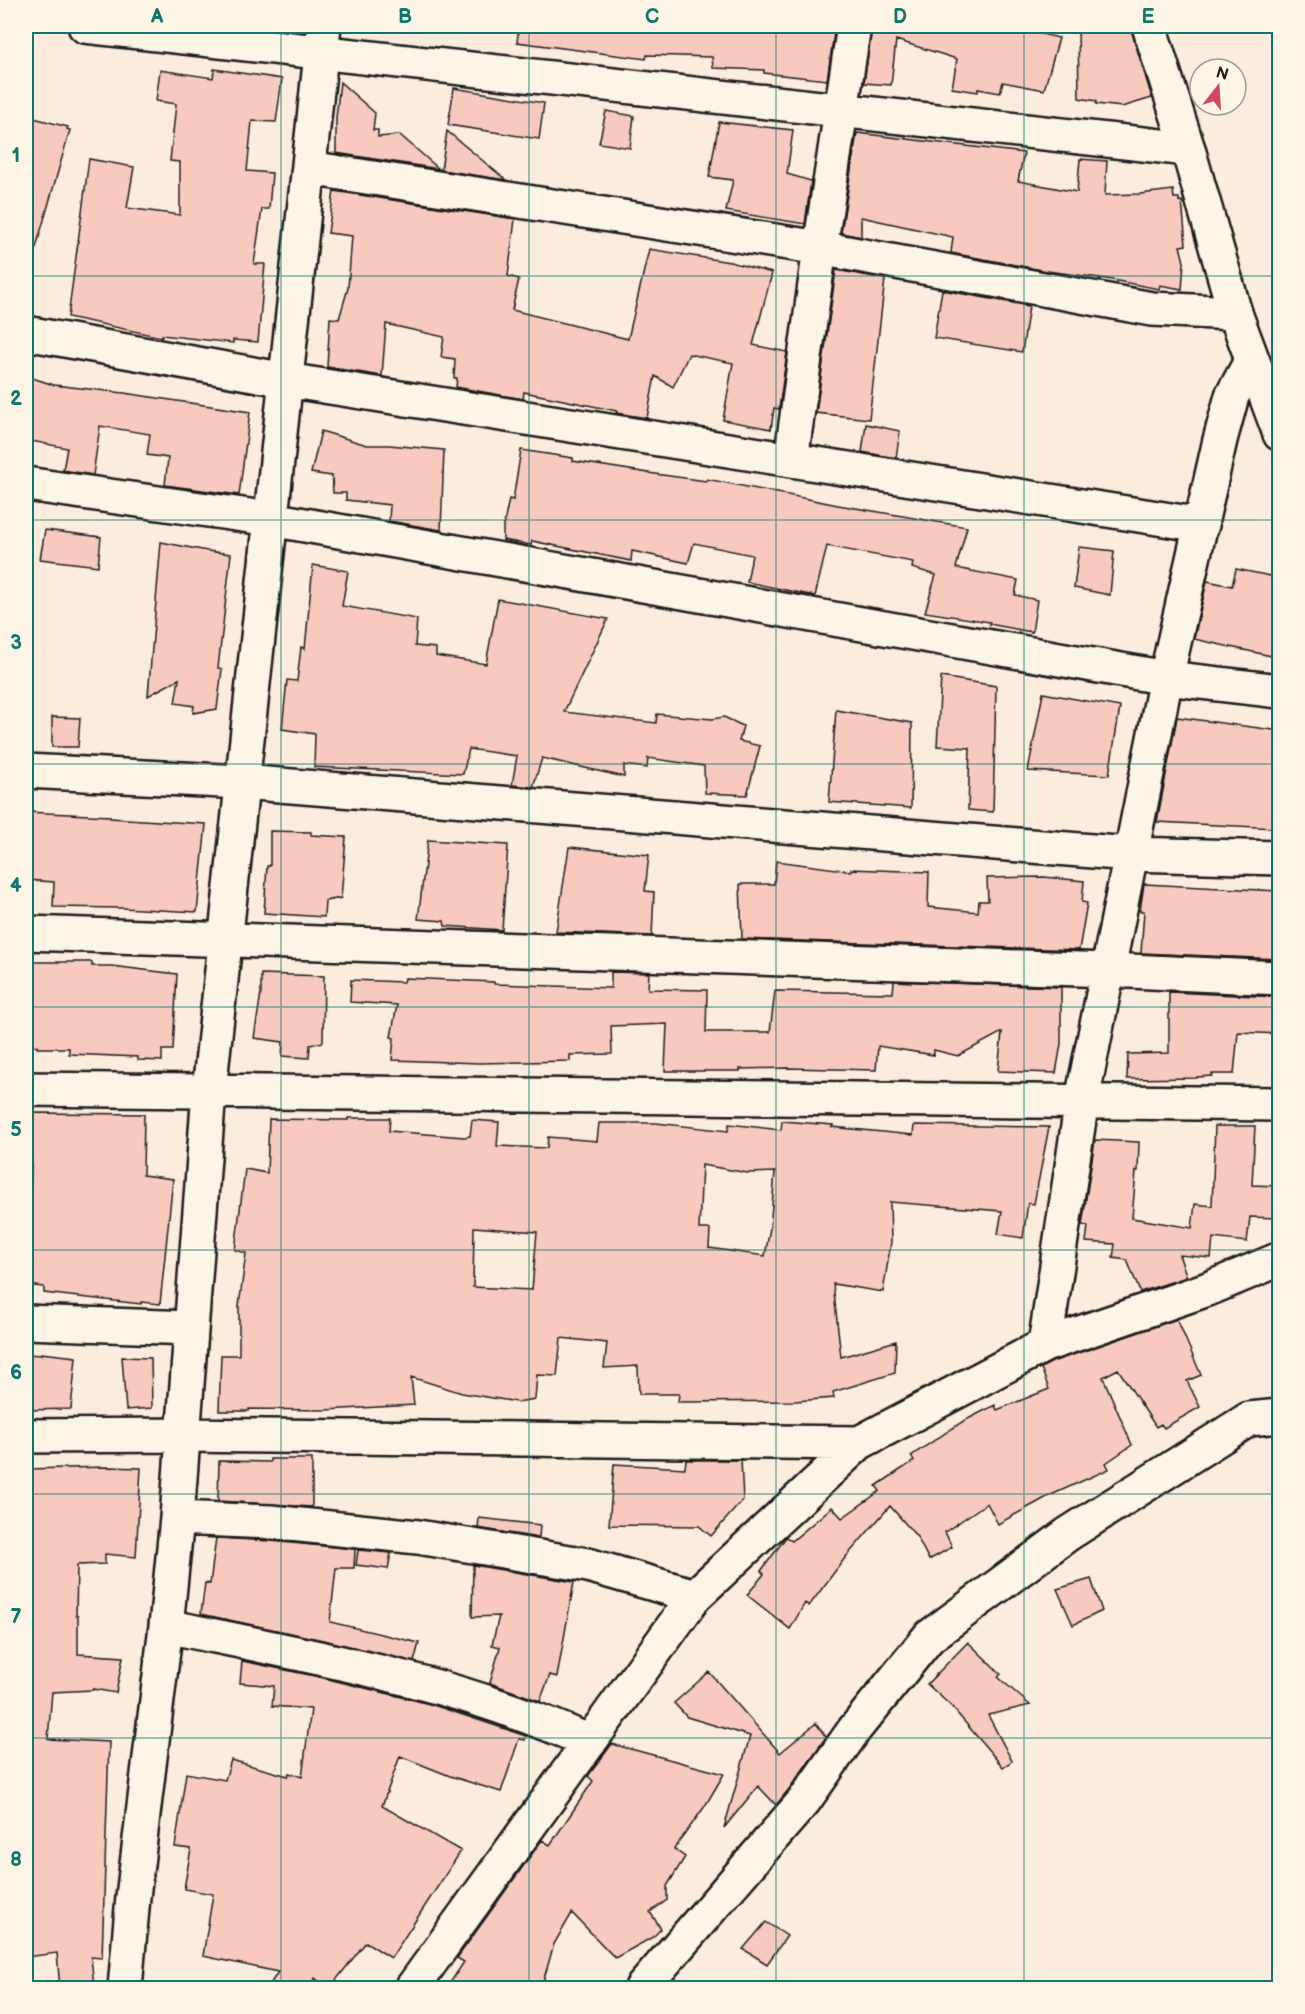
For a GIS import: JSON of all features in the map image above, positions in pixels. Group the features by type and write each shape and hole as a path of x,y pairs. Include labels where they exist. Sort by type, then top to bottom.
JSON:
{"street":[{"path":"85,26 323,39 841,111 1188,149"},
{"path":"791,460 854,26"},
{"path":"1149,26 1188,149 1235,313 1280,434"},
{"path":"125,1989 133,1898 177,1518 208,1091 323,39"},
{"path":"309,168 820,248 1152,309 1235,313"},
{"path":"26,333 286,380 1202,525"},
{"path":"1046,1345 1082,1100 1166,678 1220,440 1232,396 1251,361"},
{"path":"26,484 271,519 1166,678 1280,691"},
{"path":"26,771 242,783 1130,854 1280,858"},
{"path":"26,933 1108,970 1280,978"},
{"path":"26,1089 1280,1104"},
{"path":"412,1989 695,1596 859,1443 1046,1345 1208,1289 1280,1259"},
{"path":"26,1322 191,1328"},
{"path":"642,1989 804,1801 854,1730 929,1637 1068,1534 1250,1419 1280,1416"},
{"path":"26,1436 183,1435 859,1443"},
{"path":"177,1518 271,1522 418,1537 588,1565 695,1596"},
{"path":"166,1626 322,1658 453,1690 546,1722 590,1742"}],"building":[{"path":"519,26 835,26 827,80 764,73 764,70 713,68 712,57 647,55 646,59 517,42"},
{"path":"872,26 1016,26 1016,28 1059,38 1044,90 1003,82 1000,93 978,89 978,92 952,88 957,59 896,40 891,85 864,83"},
{"path":"1078,26 1093,28 1130,26 1152,98 1122,107 1096,104 1096,101 1079,98"},
{"path":"214,69 282,79 276,122 252,121 247,171 272,173 269,209 262,209 254,264 265,264 258,342 233,340 233,343 162,335 161,337 68,317 89,159 134,167 127,208 180,215 180,162 170,161 176,104 156,101 160,70 213,78"},
{"path":"340,82 375,113 373,130 378,130 378,137 400,135 439,169 336,153 336,118"},
{"path":"454,88 544,103 539,139 448,125"},
{"path":"606,111 634,116 630,148 599,143"},
{"path":"26,116 68,127 67,129 70,130 33,258 26,257"},
{"path":"719,122 793,130 787,174 811,181 805,224 726,211 733,180 709,177"},
{"path":"447,131 506,180 441,170"},
{"path":"857,133 1024,153 1018,181 1077,192 1080,159 1107,161 1105,195 1173,190 1174,198 1179,198 1179,202 1182,201 1186,245 1180,246 1184,262 1182,289 1160,285 1159,289 951,253 953,237 861,217 861,237 841,233"},
{"path":"334,191 515,219 508,276 519,279 512,310 628,339 649,249 730,262 772,273 753,345 787,352 779,409 774,408 771,429 723,420 733,363 689,354 673,387 655,376 647,418 524,392 523,399 456,387 455,359 441,357 444,337 386,324 382,376 327,367 330,318 339,319 348,288 352,236 328,233"},
{"path":"836,270 885,279 869,419 816,413"},
{"path":"942,290 1029,306 1022,352 934,338"},
{"path":"26,376 54,385 250,412 239,495 165,485 168,458 147,455 150,434 100,426 93,475 63,470 67,448 26,440"},
{"path":"866,424 900,431 896,458 862,452"},
{"path":"321,431 367,445 444,450 441,530 389,521 390,505 346,500 346,493 333,493 332,476 311,473"},
{"path":"521,450 655,474 706,481 707,479 967,527 956,568 1018,580 1015,595 1037,600 1032,632 989,624 990,622 925,612 936,575 912,568 913,562 827,546 815,596 747,582 752,555 694,543 688,563 632,551 631,561 532,541 531,545 503,540 503,528 509,499 513,500"},
{"path":"45,530 101,537 98,566 40,559"},
{"path":"161,542 231,554 218,668 222,669 217,709 193,713 194,706 175,703 179,679 148,696"},
{"path":"1079,547 1114,551 1110,595 1074,588"},
{"path":"313,565 348,571 342,606 417,619 415,646 436,648 436,656 486,664 498,599 608,619 564,712 656,723 657,714 712,719 724,717 743,726 739,741 760,746 747,795 705,793 704,766 648,758 647,768 624,765 624,777 542,758 533,787 512,785 517,756 469,749 463,774 314,767 315,734 282,729 287,680 297,681 301,647 305,649"},
{"path":"1236,569 1280,578 1280,624 1276,657 1194,639 1207,581 1232,586"},
{"path":"941,677 996,686 993,812 968,810 970,748 937,746"},
{"path":"1043,693 1120,707 1109,775 1028,771"},
{"path":"836,710 912,723 911,808 829,802"},
{"path":"52,717 80,718 78,747 52,747"},
{"path":"1177,717 1280,731 1280,800 1276,828 1157,822"},
{"path":"26,812 206,824 197,912 53,907 54,882 26,880"},
{"path":"270,831 311,832 311,835 346,837 341,898 325,901 324,917 264,913 267,866 270,866"},
{"path":"428,840 508,845 502,930 445,926 444,921 418,919"},
{"path":"569,847 649,855 645,891 654,892 652,936 556,932"},
{"path":"776,861 851,871 851,869 929,872 928,907 978,912 979,901 988,901 987,878 1044,877 1084,881 1082,902 1087,903 1079,950 742,939 740,884 774,884"},
{"path":"1144,884 1280,891 1280,959 1141,953 1144,911 1140,911"},
{"path":"26,962 92,962 92,966 177,974 173,1050 162,1050 162,1061 138,1060 138,1057 69,1054 69,1048 26,1046"},
{"path":"611,972 649,973 648,989 707,990 706,1032 770,1032 775,991 893,993 894,981 1061,987 1061,1044 1056,1073 998,1071 1002,1032 958,1056 934,1050 934,1055 878,1046 876,1070 788,1068 740,1069 740,1071 665,1071 667,1024 611,1026 612,1054 570,1055 570,1061 479,1063 392,1060 394,1038 391,1037 397,1005 350,1002 351,980 404,982 405,978 611,988"},
{"path":"261,974 324,976 323,1042 310,1045 309,1058 282,1056 283,1042 254,1038 261,993"},
{"path":"1169,992 1280,997 1280,1034 1238,1032 1234,1074 1212,1074 1212,1076 1197,1078 1127,1079 1128,1054 1169,1053"},
{"path":"33,1113 144,1114 143,1175 173,1179 160,1304 44,1293 44,1287 26,1285 26,1204 30,1204"},
{"path":"348,1118 390,1118 389,1131 464,1137 470,1136 472,1120 499,1122 497,1146 547,1148 548,1137 597,1141 599,1123 656,1123 728,1131 729,1124 781,1130 782,1121 913,1135 914,1125 1049,1127 1034,1204 1028,1203 1023,1238 998,1234 1002,1211 890,1202 891,1242 883,1292 833,1284 841,1357 896,1341 895,1373 833,1392 834,1398 795,1401 678,1402 679,1394 639,1394 638,1366 604,1368 607,1343 561,1338 557,1376 537,1375 535,1399 517,1402 462,1393 411,1377 414,1405 325,1410 219,1411 221,1355 239,1355 239,1306 246,1253 235,1250 245,1169 267,1173 269,1119 348,1120","holes":["702,1165 748,1173 775,1172 765,1256 709,1248 710,1229 699,1229","474,1227 537,1232 532,1290 473,1287"]},
{"path":"1215,1126 1255,1126 1252,1185 1277,1186 1276,1218 1250,1217 1247,1242 1213,1238 1211,1258 1179,1255 1187,1277 1140,1292 1127,1260 1113,1258 1115,1244 1086,1242 1088,1226 1082,1225 1095,1140 1139,1142 1132,1218 1192,1228 1195,1204 1212,1206"},
{"path":"1177,1319 1201,1375 1187,1381 1200,1407 1164,1428 1161,1424 1156,1427 1118,1369 1103,1377 1132,1445 1106,1463 1109,1469 1049,1496 998,1524 987,1503 945,1532 952,1547 929,1560 917,1537 890,1506 845,1558 809,1606 805,1603 790,1629 747,1595 764,1574 761,1571 786,1537 792,1541 832,1507 842,1518 880,1491 876,1486 914,1461 911,1456 962,1422 995,1405 997,1410 1049,1389 1041,1368 1052,1362"},
{"path":"41,1353 76,1357 71,1409 26,1410 26,1354 41,1355"},
{"path":"122,1357 151,1358 152,1408 126,1410"},
{"path":"270,1459 312,1459 312,1507 218,1501 219,1461 270,1462"},
{"path":"686,1460 741,1460 743,1500 711,1536 699,1526 609,1525 614,1464 685,1468"},
{"path":"141,1468 136,1557 105,1554 105,1564 77,1565 76,1616 78,1616 78,1654 123,1657 116,1693 93,1689 52,1692 48,1739 109,1742 102,1958 91,1957 94,1986 60,1989 57,1953 26,1957 26,1469"},
{"path":"479,1518 540,1525 539,1538 478,1528"},
{"path":"216,1538 355,1549 354,1568 336,1568 330,1622 419,1643 414,1662 201,1614 205,1583 210,1584"},
{"path":"358,1550 391,1553 388,1569 356,1565"},
{"path":"473,1565 574,1582 557,1677 550,1675 540,1701 490,1683 500,1647 492,1645 499,1616 472,1617"},
{"path":"1091,1579 1102,1611 1073,1625 1057,1589"},
{"path":"968,1642 1001,1674 998,1677 1030,1705 988,1715 1012,1761 1003,1767 951,1706 927,1684"},
{"path":"242,1661 430,1704 526,1736 525,1740 519,1739 501,1792 450,1776 400,1756 382,1806 461,1851 391,1958 366,1942 329,1989 315,1978 307,1989 267,1989 278,1972 203,1956 213,1894 184,1889 191,1849 175,1847 186,1773 225,1780 231,1760 288,1776 289,1773 302,1777 311,1709 272,1706 274,1686 240,1683"},
{"path":"709,1672 780,1753 816,1723 826,1737 776,1805 758,1786 724,1828 750,1736 687,1717 674,1703"},
{"path":"612,1744 724,1774 705,1806 674,1849 685,1857 667,1886 667,1900 650,1912 661,1929 653,1937 615,1958 572,1913 554,1944 541,1989 446,1989 464,1962 457,1958 542,1840 550,1845 593,1781 588,1776"},
{"path":"766,1922 787,1936 767,1964 743,1949"}]}
